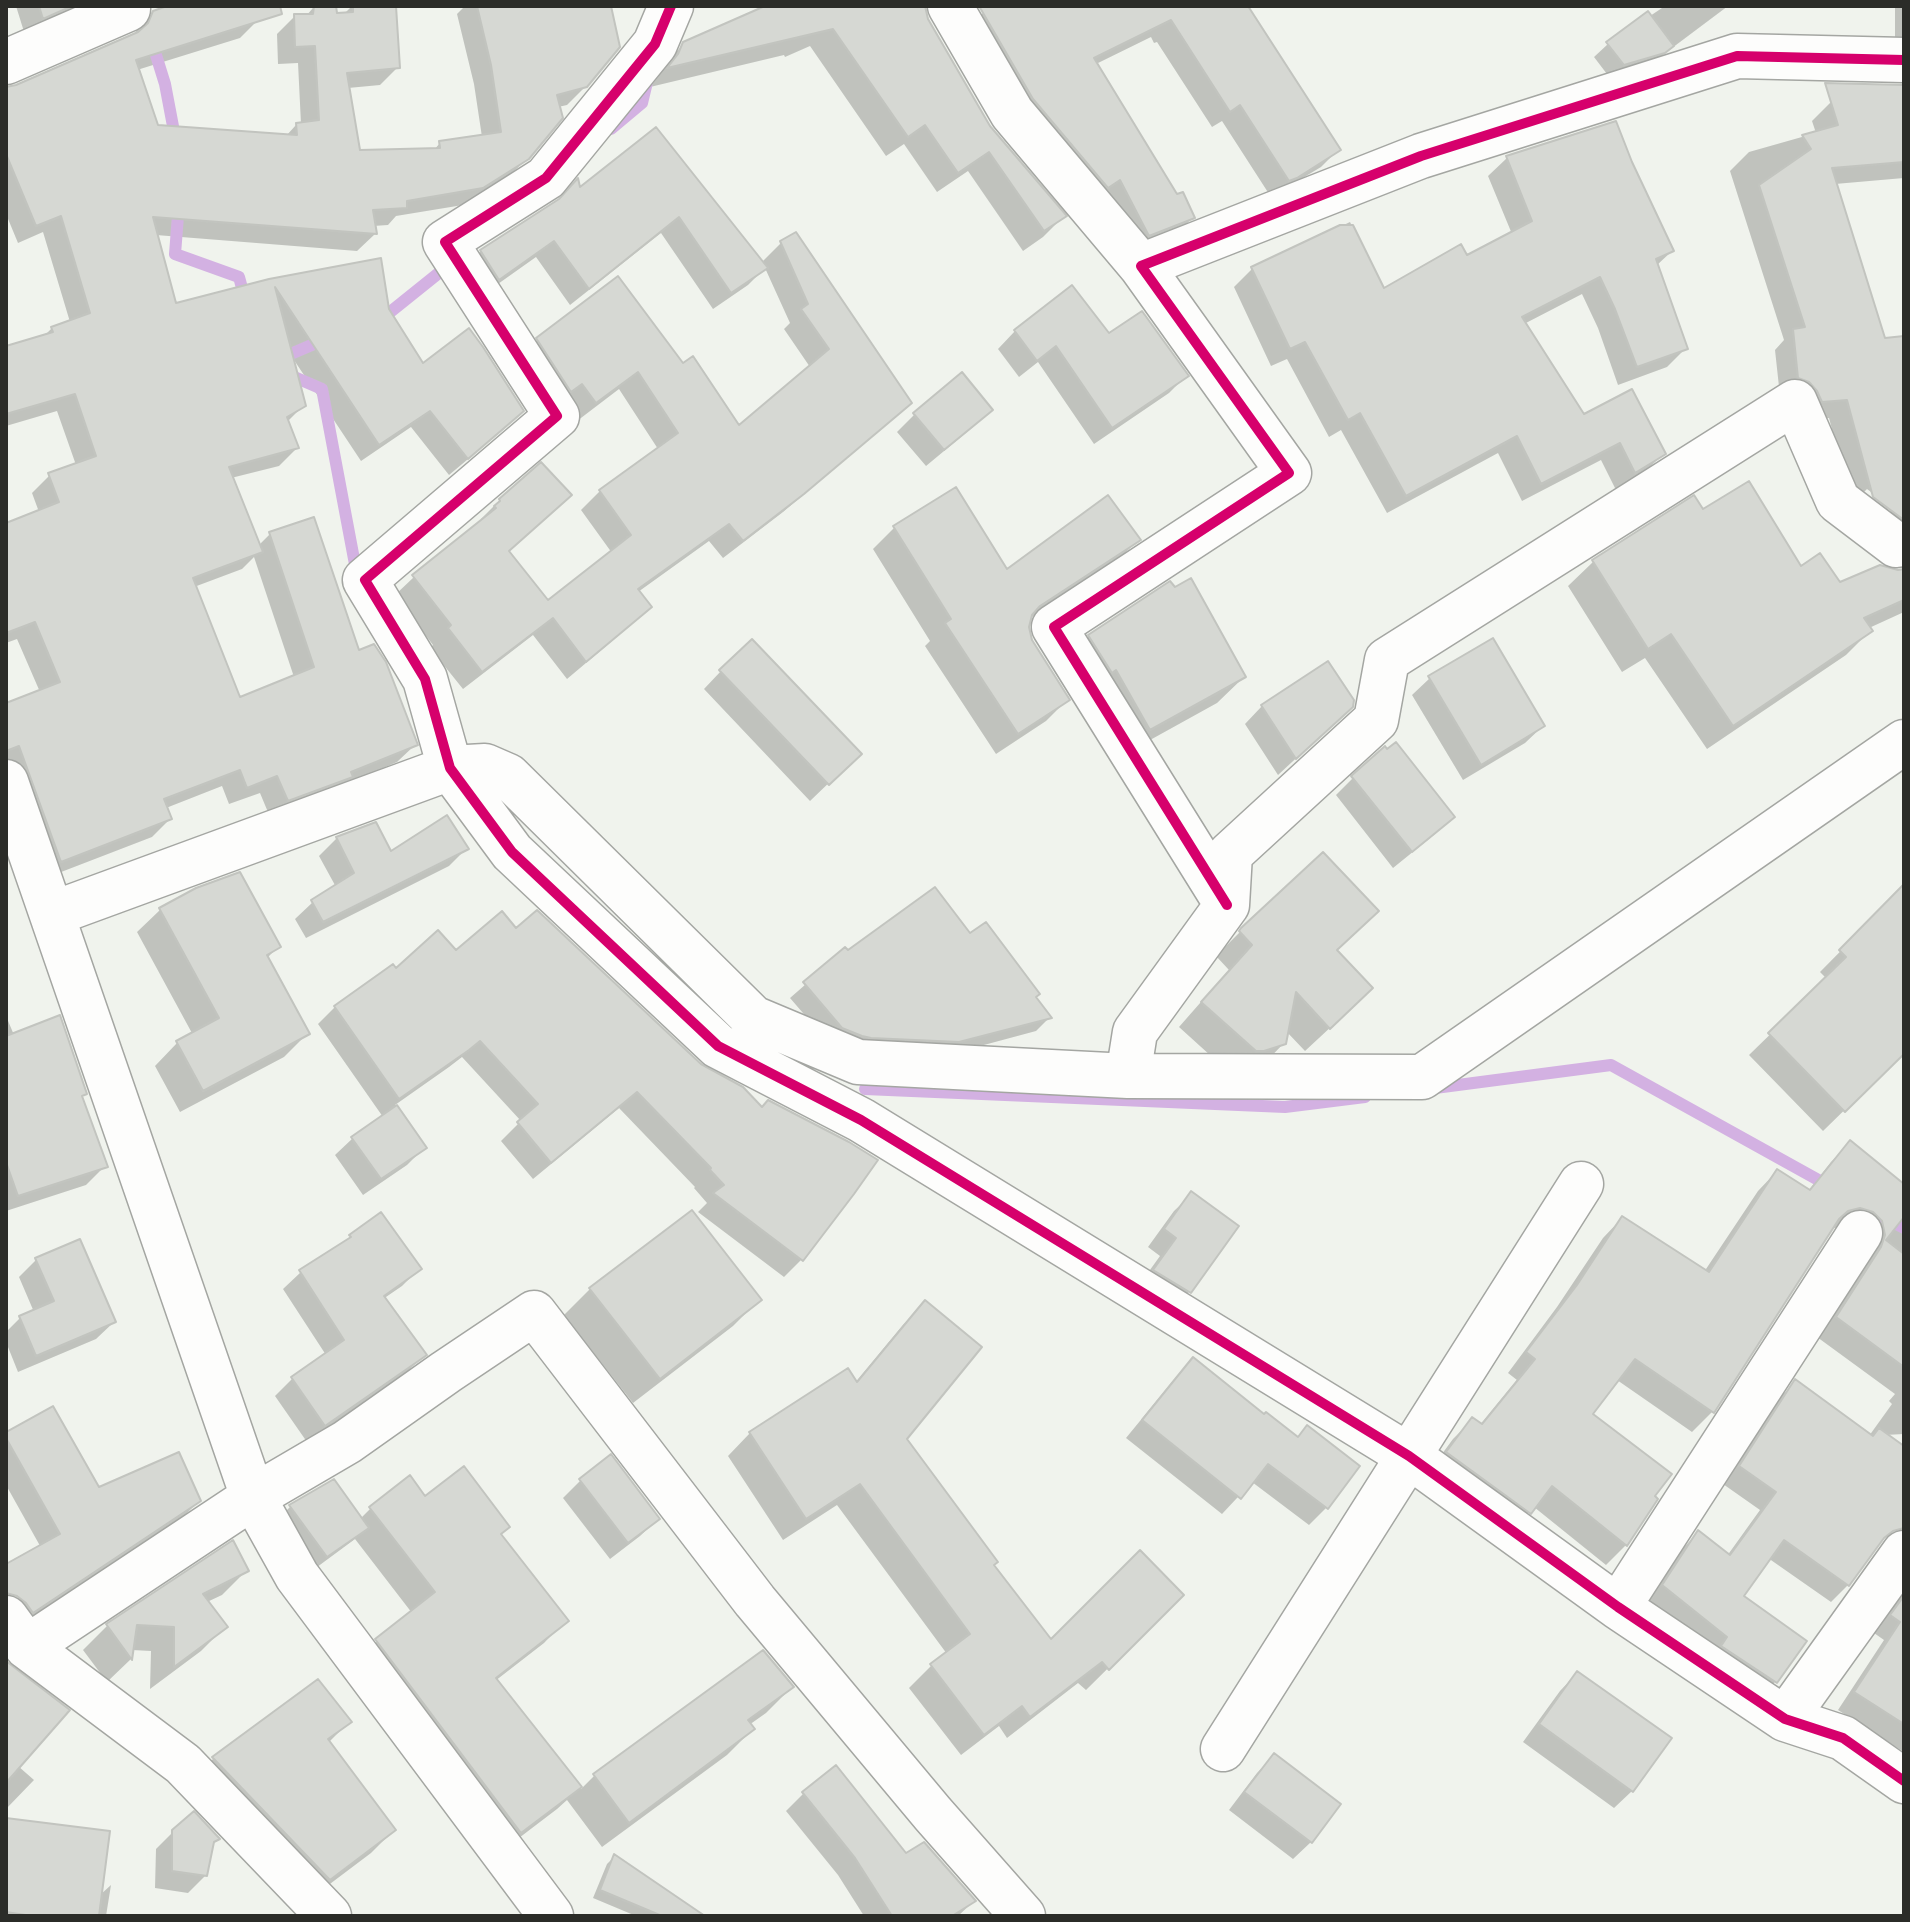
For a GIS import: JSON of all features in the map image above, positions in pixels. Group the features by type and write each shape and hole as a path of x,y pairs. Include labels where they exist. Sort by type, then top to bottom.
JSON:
{"street":[{"path":"673,6 655,44 546,178 445,242 557,416 365,580 425,679 450,768 512,852 718,1046 861,1120 1409,1456 1618,1607 1785,1719 1843,1738 1904,1781"},
{"path":"950,6 1012,113 1141,266 1289,473 1054,627 1227,905"},
{"path":"6,62 128,9"},
{"path":"1141,266 1421,156 1737,56 1904,60"},
{"path":"1128,1076 1135,1032 1227,905 1230,854 1376,720 1387,660 1795,402 1838,501 1896,545 1904,544"},
{"path":"52,914 450,768 485,766 508,776 753,1018 858,1062 1128,1076 1422,1077 1904,742"},
{"path":"6,782 17,851 52,914 253,1497 297,1576 551,1916"},
{"path":"1223,1749 1581,1184"},
{"path":"1618,1607 1860,1233"},
{"path":"329,1916 183,1764 16,1632 347,1442 534,1313 755,1601 933,1814 1023,1916"},
{"path":"1785,1719 1904,1553"}],"building":[{"path":"39,6 72,6 43,19"},
{"path":"167,6 280,6 282,14 136,60 158,125 297,135 296,123 319,120 315,46 295,47 294,14 313,14 314,6 336,6 337,13 353,12 353,6 396,6 400,68 347,73 360,150 440,148 439,141 501,132 491,65 477,6 611,6 620,47 587,87 557,95 563,118 529,159 483,188 407,201 407,208 373,210 377,234 153,217 176,303 269,279 381,258 389,309 423,363 469,328 524,411 468,459 430,411 379,445 275,287 306,406 287,417 299,448 229,467 263,552 193,578 240,697 314,667 269,532 314,517 359,650 374,644 386,662 418,745 351,772 353,777 288,801 277,776 247,788 240,770 164,799 172,819 61,862 19,746 6,751 6,703 60,682 35,622 6,633 6,523 59,502 48,473 96,456 75,394 6,414 6,346 53,332 51,327 90,313 61,216 36,226 6,154 6,87 138,32 148,23 153,11"},
{"path":"765,6 925,6 928,19 990,126 1067,216 1044,231 989,152 958,173 925,125 908,137 833,29 667,68 683,42"},
{"path":"979,6 1248,6 1341,150 1289,181 1240,105 1230,112 1171,20 1094,58 1177,194 1183,192 1195,218 1149,236 1120,180 1108,188 1033,99"},
{"path":"1648,11 1674,46 1665,53 1624,65 1606,42"},
{"path":"1825,83 1904,85 1904,162 1832,168 1885,338 1904,336 1904,520 1873,497 1847,400 1822,402 1809,382 1798,378 1793,329 1805,327 1759,185 1811,149 1802,135 1838,125"},
{"path":"1616,121 1674,251 1656,259 1688,349 1637,367 1600,277 1522,317 1584,414 1632,389 1666,454 1635,473 1620,443 1541,484 1517,436 1406,496 1360,413 1348,420 1305,342 1290,349 1251,267 1340,225 1353,225 1384,288 1461,244 1467,255 1532,221 1506,156"},
{"path":"656,127 768,268 731,293 679,217 589,289 554,241 499,280 480,250 559,199 578,178 580,187"},
{"path":"796,232 912,403 743,541 729,524 638,589 652,607 586,662 553,618 482,672 412,575 496,508 494,506 499,499 541,462 572,495 509,551 548,600 631,535 599,490 678,433 638,372 596,403 582,384 571,392 536,338 618,276 683,363 693,356 739,425 829,349 801,309 808,304 780,241"},
{"path":"1072,285 1109,333 1142,311 1189,376 1112,428 1056,346 1037,361 1014,330"},
{"path":"962,372 993,410 944,450 913,413"},
{"path":"1749,481 1801,566 1820,553 1840,582 1880,565 1904,569 1904,600 1864,618 1873,631 1733,726 1671,634 1648,649 1592,560 1694,495 1703,509"},
{"path":"956,487 1007,569 1108,495 1141,540 1040,606 1032,615 1029,627 1032,640 1070,700 1018,734 945,623 951,619 893,526"},
{"path":"1191,578 1246,677 1150,730 1116,670 1112,673 1088,635 1170,581 1175,587"},
{"path":"1493,638 1545,726 1481,765 1428,676"},
{"path":"752,639 862,754 829,785 719,670"},
{"path":"1328,661 1354,700 1353,707 1296,759 1261,705"},
{"path":"1396,742 1455,817 1412,852 1351,776 1385,746 1387,749"},
{"path":"447,815 469,849 323,922 311,900 354,873 336,837 376,822 391,851"},
{"path":"1323,852 1379,911 1337,950 1373,988 1330,1029 1296,992 1286,1044 1256,1051 1201,1002 1252,945 1239,931 1241,928"},
{"path":"240,872 281,947 267,955 310,1034 203,1091 176,1041 219,1018 159,908 196,888"},
{"path":"1904,884 1904,1054 1845,1112 1768,1033 1846,957 1839,950"},
{"path":"935,887 970,933 986,922 1040,994 1036,997 1052,1018 959,1042 871,1038 842,1028 803,982 845,947 848,950"},
{"path":"537,910 701,1064 743,1087 762,1107 768,1100 878,1160 803,1261 713,1193 724,1185 637,1092 551,1163 517,1122 538,1104 480,1041 399,1099 334,1006 393,964 396,968 438,930 456,950 502,911 516,928"},
{"path":"60,1015 87,1094 82,1096 108,1167 18,1196 6,1162 6,1036"},
{"path":"397,1105 427,1148 381,1179 351,1137"},
{"path":"1850,1140 1904,1184 1904,1217 1886,1240 1904,1254 1904,1367 1836,1317 1881,1247 1885,1235 1882,1221 1873,1212 1860,1208 1848,1211 1839,1219 1714,1413 1635,1359 1593,1414 1672,1474 1655,1496 1658,1499 1627,1546 1552,1486 1531,1514 1446,1452 1472,1417 1482,1424 1535,1359 1526,1352 1577,1285 1622,1216 1709,1272 1777,1169 1810,1190"},
{"path":"1191,1191 1239,1226 1191,1293 1153,1270 1176,1238 1164,1229"},
{"path":"692,1210 762,1300 660,1379 589,1288"},
{"path":"381,1212 422,1269 384,1296 427,1355 325,1426 291,1377 344,1340 299,1270 351,1237 349,1235"},
{"path":"80,1239 116,1322 36,1356 19,1316 54,1301 35,1258"},
{"path":"925,1300 982,1347 907,1439 998,1562 994,1565 1051,1639 1140,1550 1184,1595 1109,1670 1102,1662 1030,1717 1022,1706 984,1735 930,1664 970,1634 860,1484 806,1519 749,1432 848,1368 857,1382"},
{"path":"1193,1357 1298,1437 1307,1425 1360,1466 1328,1509 1268,1464 1241,1499 1142,1420"},
{"path":"1795,1379 1873,1436 1879,1428 1904,1446 1904,1528 1884,1538 1849,1586 1784,1540 1744,1596 1807,1641 1777,1683 1721,1646 1727,1637 1662,1585 1698,1530 1730,1555 1776,1492 1739,1466"},
{"path":"53,1406 99,1487 179,1452 201,1501 33,1613 17,1596 6,1593 6,1564 60,1534 6,1438 6,1432"},
{"path":"611,1454 660,1519 628,1543 579,1479"},
{"path":"464,1466 510,1527 501,1534 569,1621 496,1678 582,1787 521,1833 375,1639 435,1592 369,1507 410,1475 425,1496"},
{"path":"334,1479 369,1528 327,1557 289,1505"},
{"path":"233,1540 249,1571 203,1594 228,1627 174,1667 174,1627 137,1625 132,1660 106,1624"},
{"path":"1904,1596 1904,1724 1854,1692 1900,1622 1890,1615"},
{"path":"763,1650 794,1687 748,1720 755,1729 629,1823 593,1774"},
{"path":"6,1661 70,1710 6,1783"},
{"path":"1577,1671 1672,1738 1633,1792 1539,1724"},
{"path":"318,1679 352,1722 328,1739 396,1830 330,1880 212,1757"},
{"path":"1274,1753 1341,1804 1312,1843 1244,1792"},
{"path":"836,1765 906,1853 924,1842 976,1901 952,1916 892,1916 855,1858 802,1792"},
{"path":"194,1811 220,1839 214,1842 207,1876 172,1871 172,1830"},
{"path":"6,1818 110,1831 99,1916 32,1916 6,1912"},
{"path":"614,1854 705,1916 662,1916 600,1890"}],"waterway":[{"path":"151,39 165,84 176,142"},
{"path":"611,129 642,103 648,78"},
{"path":"179,203 175,254 239,277 245,299"},
{"path":"378,318 389,313 450,264"},
{"path":"279,359 328,338"},
{"path":"285,373 322,389 357,575"},
{"path":"1435,1088 1611,1065 1831,1187"},
{"path":"865,1089 1285,1107 1365,1097"},
{"path":"1885,1218 1904,1228"}],"cycle path":[{"path":"671,6 655,44 546,178 445,242 557,416 365,580 425,679 450,768 512,852 718,1046 861,1120 1409,1456 1618,1607 1785,1719 1843,1738 1904,1781"},
{"path":"1227,905 1054,627 1289,473 1141,266 1421,156 1737,56 1904,60"}]}
